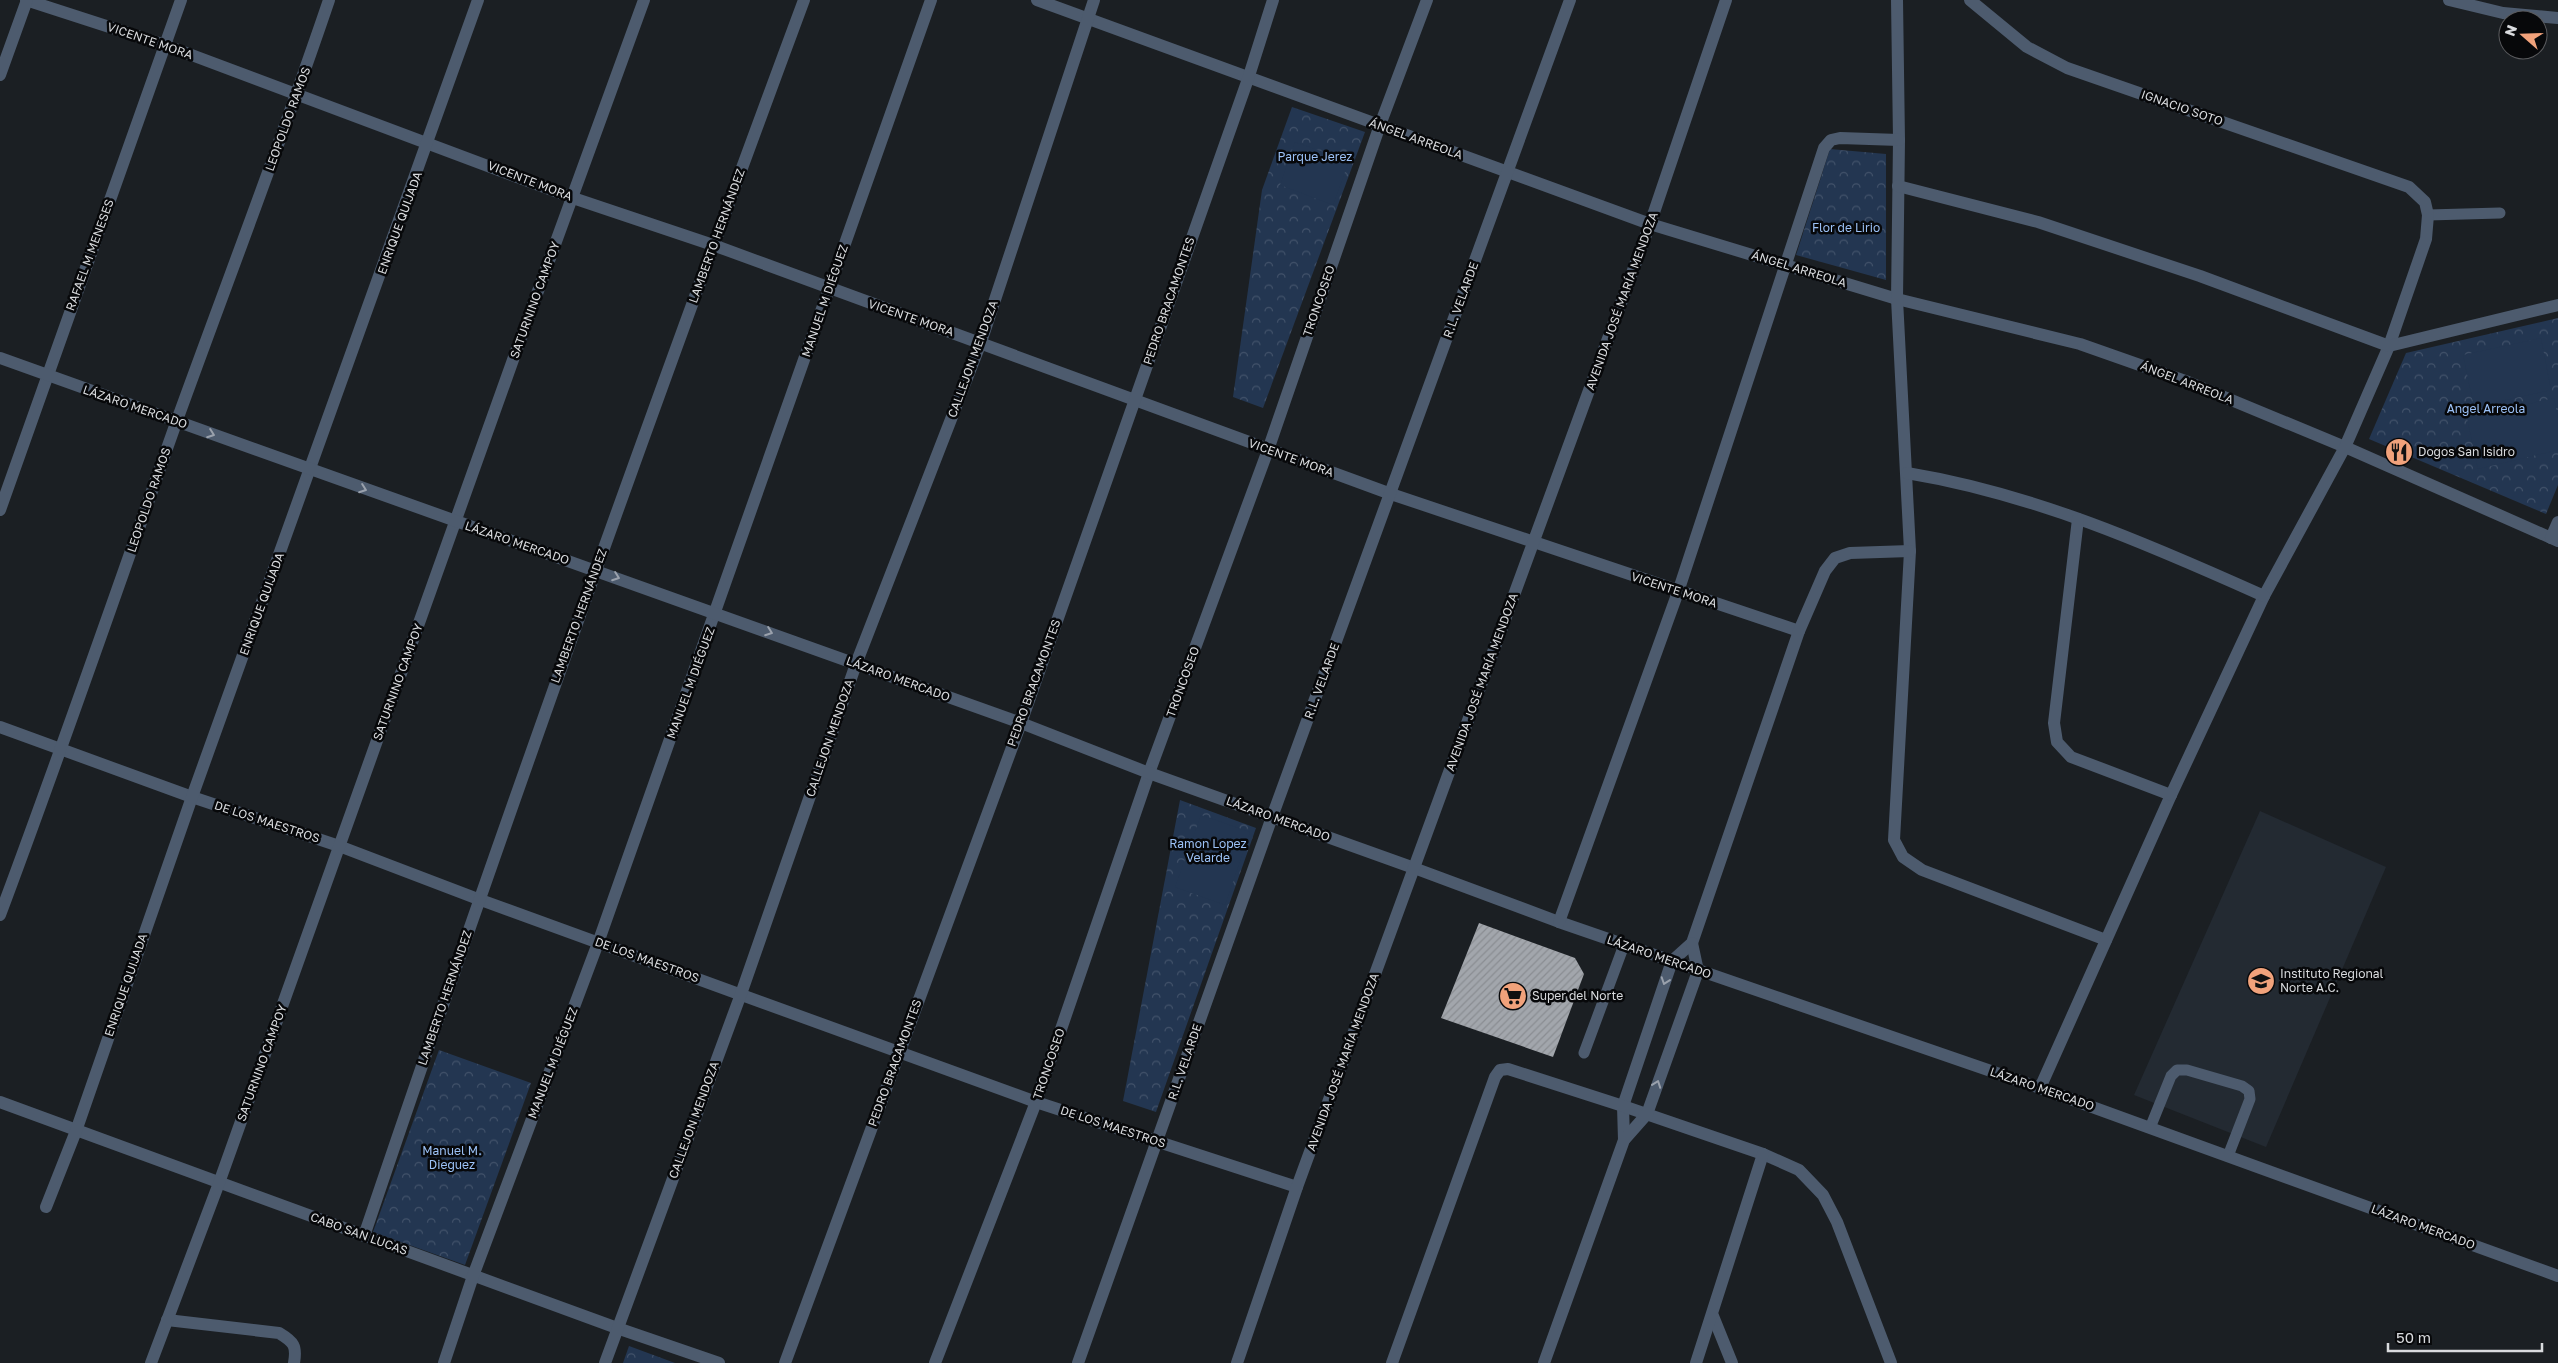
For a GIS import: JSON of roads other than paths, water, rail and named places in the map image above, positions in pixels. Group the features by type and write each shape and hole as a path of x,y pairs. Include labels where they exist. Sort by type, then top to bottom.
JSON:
{"street":[{"name":"VICENTE MORA","path":"27,0 165,45 573,198 713,245 1391,494 1678,592 1799,631"},
{"path":"0,74 27,0"},
{"name":"RAFAEL M MENESES","path":"0,510 181,0"},
{"name":"LEOPOLDO RAMOS","path":"0,915 62,749 177,421 297,95 329,0"},
{"name":"ENRIQUE QUIJADA","path":"46,1207 76,1130 192,797 311,470 478,0"},
{"name":"SATURNINO CAMPOY","path":"151,1363 220,1183 455,521 644,0"},
{"name":"LAMBERTO HERNÁNDEZ","path":"364,1236 478,899 713,245 804,0"},
{"name":"MANUEL M DIÉGUEZ","path":"444,1363 473,1276 598,943 716,613 931,0"},
{"name":"ÁNGEL ARREOLA","path":"1037,0 1248,79 1380,125 1650,224 1897,299 2080,344 2188,382 2346,447 2555,539"},
{"name":"CALLEJON MENDOZA","path":"605,1363 741,994 856,664 981,342 1094,0"},
{"name":"PEDRO BRACAMONTES","path":"786,1363 898,1053 1021,723 1248,79 1274,0"},
{"name":"TRONCOSEO","path":"934,1363 1036,1102 1149,774 1268,450 1380,125 1427,0"},
{"name":"R.L. VELARDE","path":"1078,1363 1272,817 1570,0"},
{"name":"AVENIDA JOSÉ MARÍA MENDOZA","path":"1237,1363 1297,1187 1650,224 1726,0"},
{"path":"1897,0 1899,140 1897,299 1910,551 1894,840 1903,857 1922,870 2106,940"},
{"name":"IGNACIO SOTO","path":"1970,0 2027,47 2067,68 2409,187 2425,202 2428,215"},
{"path":"2449,0 2503,13 2558,18"},
{"path":"1559,922 1678,592 1824,148 1831,140 1899,140"},
{"path":"1898,186 2038,222 2200,276 2389,346 2558,304"},
{"path":"2040,1088 2170,795 2264,596 2346,447 2389,346 2426,238 2428,215"},
{"name":"LÁZARO MERCADO","path":"0,358 1021,723 1149,774 1414,868 1559,922 2040,1088 2558,1276"},
{"path":"1907,474 1949,480 2005,493 2160,549 2264,596"},
{"path":"2078,519 2054,723 2057,742 2071,757 2170,795"},
{"path":"2555,539 2558,522"},
{"path":"1544,1363 1624,1140 1623,1106 1672,961 1692,943 1799,631 1825,572 1835,558 1850,553 1910,551"},
{"name":"DE LOS MAESTROS","path":"0,727 192,797 339,846 478,899 1036,1102 1297,1187"},
{"path":"1624,1140 1647,1114 1698,971 1692,943"},
{"path":"1392,1363 1495,1077 1500,1070 1508,1069 1763,1154 1799,1170 1823,1195 1837,1222 1891,1363"},
{"name":"CABO SAN LUCAS","path":"0,1102 473,1276 719,1363"},
{"path":"1696,1363 1713,1316 1763,1154"},
{"path":"1713,1316 1732,1363"},
{"path":"167,1320 279,1333 292,1341 296,1350 294,1363"}],"lane":[{"path":"2428,215 2500,213"},
{"path":"1584,1053 1624,945"},
{"path":"2150,1128 2171,1076 2177,1070 2187,1070 2242,1086 2249,1091 2250,1099 2228,1156"}],"place":[{"name":"Dogos San Isidro","path":"2399,452"},
{"name":"Instituto Regional Norte A.C.","path":"2261,981"},
{"name":"Super del Norte","path":"1513,996"}],"park label":[{"name":"Parque Jerez","path":"1315,157"},
{"name":"Flor de Lirio","path":"1846,228"},
{"name":"Angel Arreola","path":"2486,409"},
{"name":"Ramon Lopez Velarde","path":"1208,851"},
{"name":"Manuel M. Dieguez","path":"452,1158"}]}
